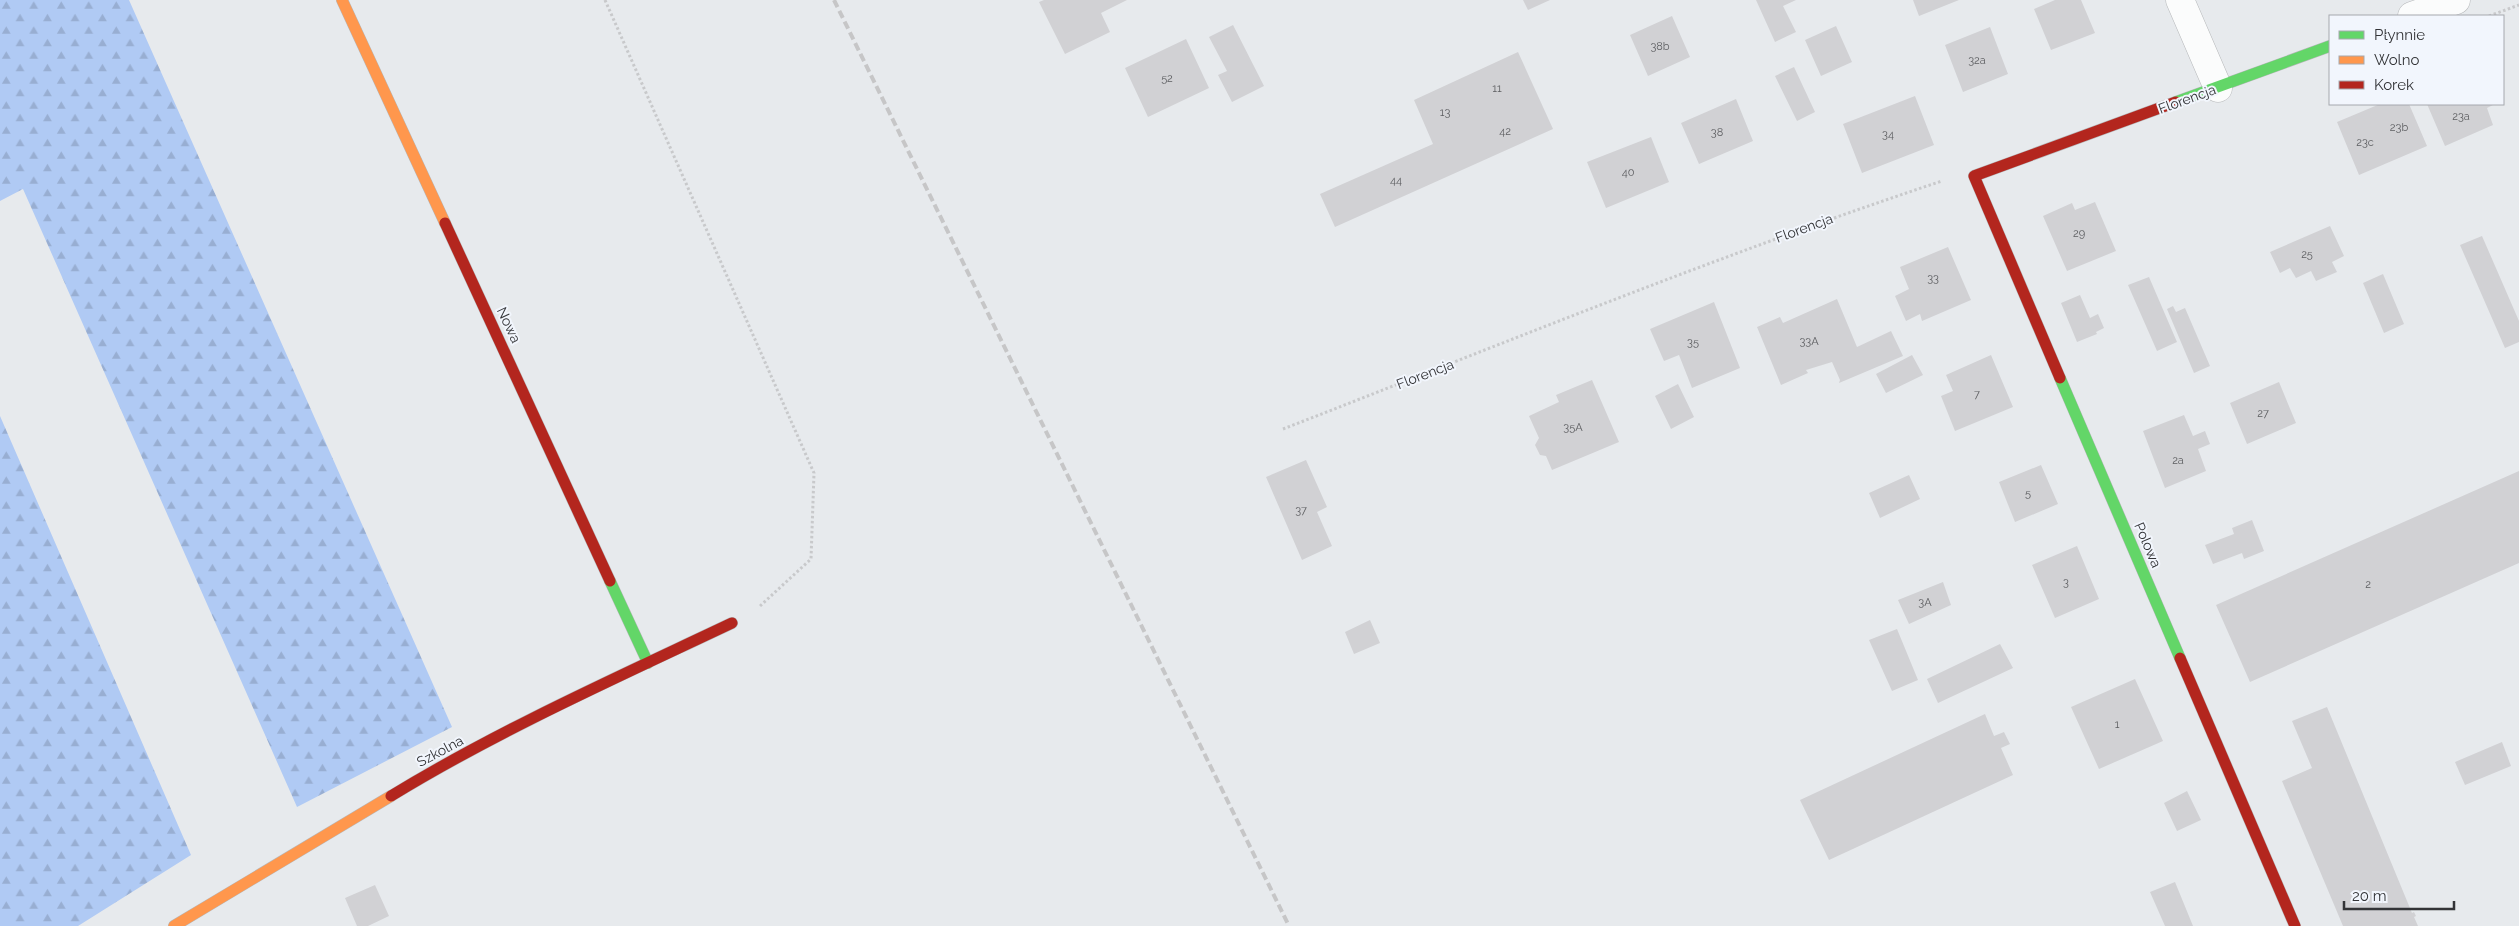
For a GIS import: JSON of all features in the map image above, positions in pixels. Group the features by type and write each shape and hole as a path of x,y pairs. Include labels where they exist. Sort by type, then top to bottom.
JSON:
{"street":[{"name":"Nowa","path":"342,0 648,663"},
{"path":"2180,0 2218,88"},
{"path":"2415,15 2456,0"},
{"name":"Florencja","path":"1974,176 2329,46"},
{"name":"Polowa","path":"1974,176 2295,926"},
{"name":"Szkolna","path":"174,926 430,772 732,623"}],"path":[{"path":"605,0 814,473 811,559 768,601 732,623"},
{"path":"2492,15 2519,5"},
{"name":"Florencja","path":"1283,429 1719,260 1833,218 1952,178 1974,176"}],"green space":[{"path":"0,0 129,0 452,727 297,807 23,189 0,201"},
{"path":"0,416 191,855 78,926 0,926"}],"building":[{"path":"1044,0 1127,0 1101,13 1110,32 1065,54 1039,2"},
{"path":"1523,0 1550,0 1528,10"},
{"path":"1756,0 1796,0 1783,6 1796,32 1775,42"},
{"path":"1913,0 1959,0 1919,16"},
{"path":"2055,0 2081,0 2095,33 2051,50 2034,9"},
{"path":"1672,16 1690,57 1648,76 1630,35"},
{"path":"1233,25 1264,86 1232,102 1218,75 1227,71 1209,37"},
{"path":"1836,26 1852,62 1821,76 1805,40"},
{"path":"1990,27 2008,74 1963,92 1945,45"},
{"path":"1186,39 1209,88 1148,117 1125,68"},
{"path":"1518,52 1553,129 1335,227 1320,194 1433,144 1414,100"},
{"path":"1794,67 1815,112 1797,121 1775,76"},
{"path":"1915,96 1934,145 1862,173 1843,124"},
{"path":"1736,99 1753,141 1699,164 1681,123"},
{"path":"2378,105 2409,105 2427,146 2359,175 2337,122"},
{"path":"2427,105 2493,105 2487,108 2493,125 2445,146"},
{"path":"1651,137 1669,182 1606,208 1587,162"},
{"path":"2095,202 2116,251 2067,271 2043,216 2072,203 2075,210"},
{"path":"2330,226 2344,256 2332,262 2337,272 2316,281 2311,271 2296,278 2290,268 2280,273 2270,252"},
{"path":"2482,236 2519,321 2519,342 2505,348 2460,245"},
{"path":"1948,247 1971,300 1922,321 1920,314 1906,321 1895,296 1909,289 1900,267"},
{"path":"2383,274 2404,324 2384,333 2363,283"},
{"path":"2149,277 2177,342 2157,351 2128,285"},
{"path":"2080,295 2090,318 2098,314 2104,328 2096,332 2097,334 2077,342 2061,303"},
{"path":"1837,299 1857,347 1891,331 1903,356 1839,383 1840,380 1832,362 1806,370 1808,373 1781,385 1757,327 1780,317 1783,323"},
{"path":"1714,302 1740,368 1692,388 1679,355 1664,361 1650,329"},
{"path":"2173,306 2176,312 2185,308 2210,366 2194,373 2167,309"},
{"path":"1912,355 1923,375 1886,393 1876,374"},
{"path":"1991,355 2013,407 1955,431 1941,396 1953,391 1946,375"},
{"path":"1592,380 1619,442 1552,470 1546,456 1540,455 1535,445 1539,438 1529,416 1559,402 1556,395"},
{"path":"2279,382 2296,423 2247,444 2230,403"},
{"path":"1678,384 1694,417 1671,429 1655,396"},
{"path":"2184,415 2193,436 2205,431 2210,444 2198,449 2206,471 2165,488 2143,431"},
{"path":"1306,460 1327,507 1317,512 1332,546 1302,560 1266,477"},
{"path":"2041,465 2058,504 2015,522 1999,482"},
{"path":"2519,471 2519,563 2250,682 2216,605"},
{"path":"1909,475 1920,499 1880,518 1869,493"},
{"path":"2252,520 2264,551 2244,559 2242,553 2213,564 2205,545 2234,534 2232,528"},
{"path":"2077,546 2099,599 2055,618 2032,565"},
{"path":"1943,582 1951,605 1909,624 1898,600"},
{"path":"1370,620 1380,643 1354,654 1345,632"},
{"path":"1897,629 1918,680 1892,691 1869,640"},
{"path":"2000,644 2013,668 1938,703 1927,679"},
{"path":"2135,679 2163,741 2099,769 2071,707"},
{"path":"2327,707 2412,913 2414,912 2416,916 2414,917 2418,926 2343,926 2282,781 2312,768 2292,721"},
{"path":"1985,714 1994,736 2004,732 2010,744 2001,748 2013,775 1829,860 1800,800"},
{"path":"2502,742 2511,766 2465,785 2455,762"},
{"path":"2187,791 2201,820 2177,831 2164,803"},
{"path":"2175,882 2193,926 2165,926 2150,892"},
{"path":"375,885 389,916 368,926 357,926 345,898"}],"railway":[{"path":"834,0 1289,926"}],"traffic: fast":[{"path":"2176,102 2329,46"},
{"path":"2060,378 2180,658"},
{"path":"610,581 648,663"}],"traffic: slow":[{"path":"342,0 445,223"},
{"path":"174,926 391,796"}],"traffic: jam":[{"path":"2060,378 1974,176 2176,102"},
{"path":"445,223 610,581"},
{"path":"391,796 516,726 732,623"},
{"path":"2180,658 2295,926"}]}
